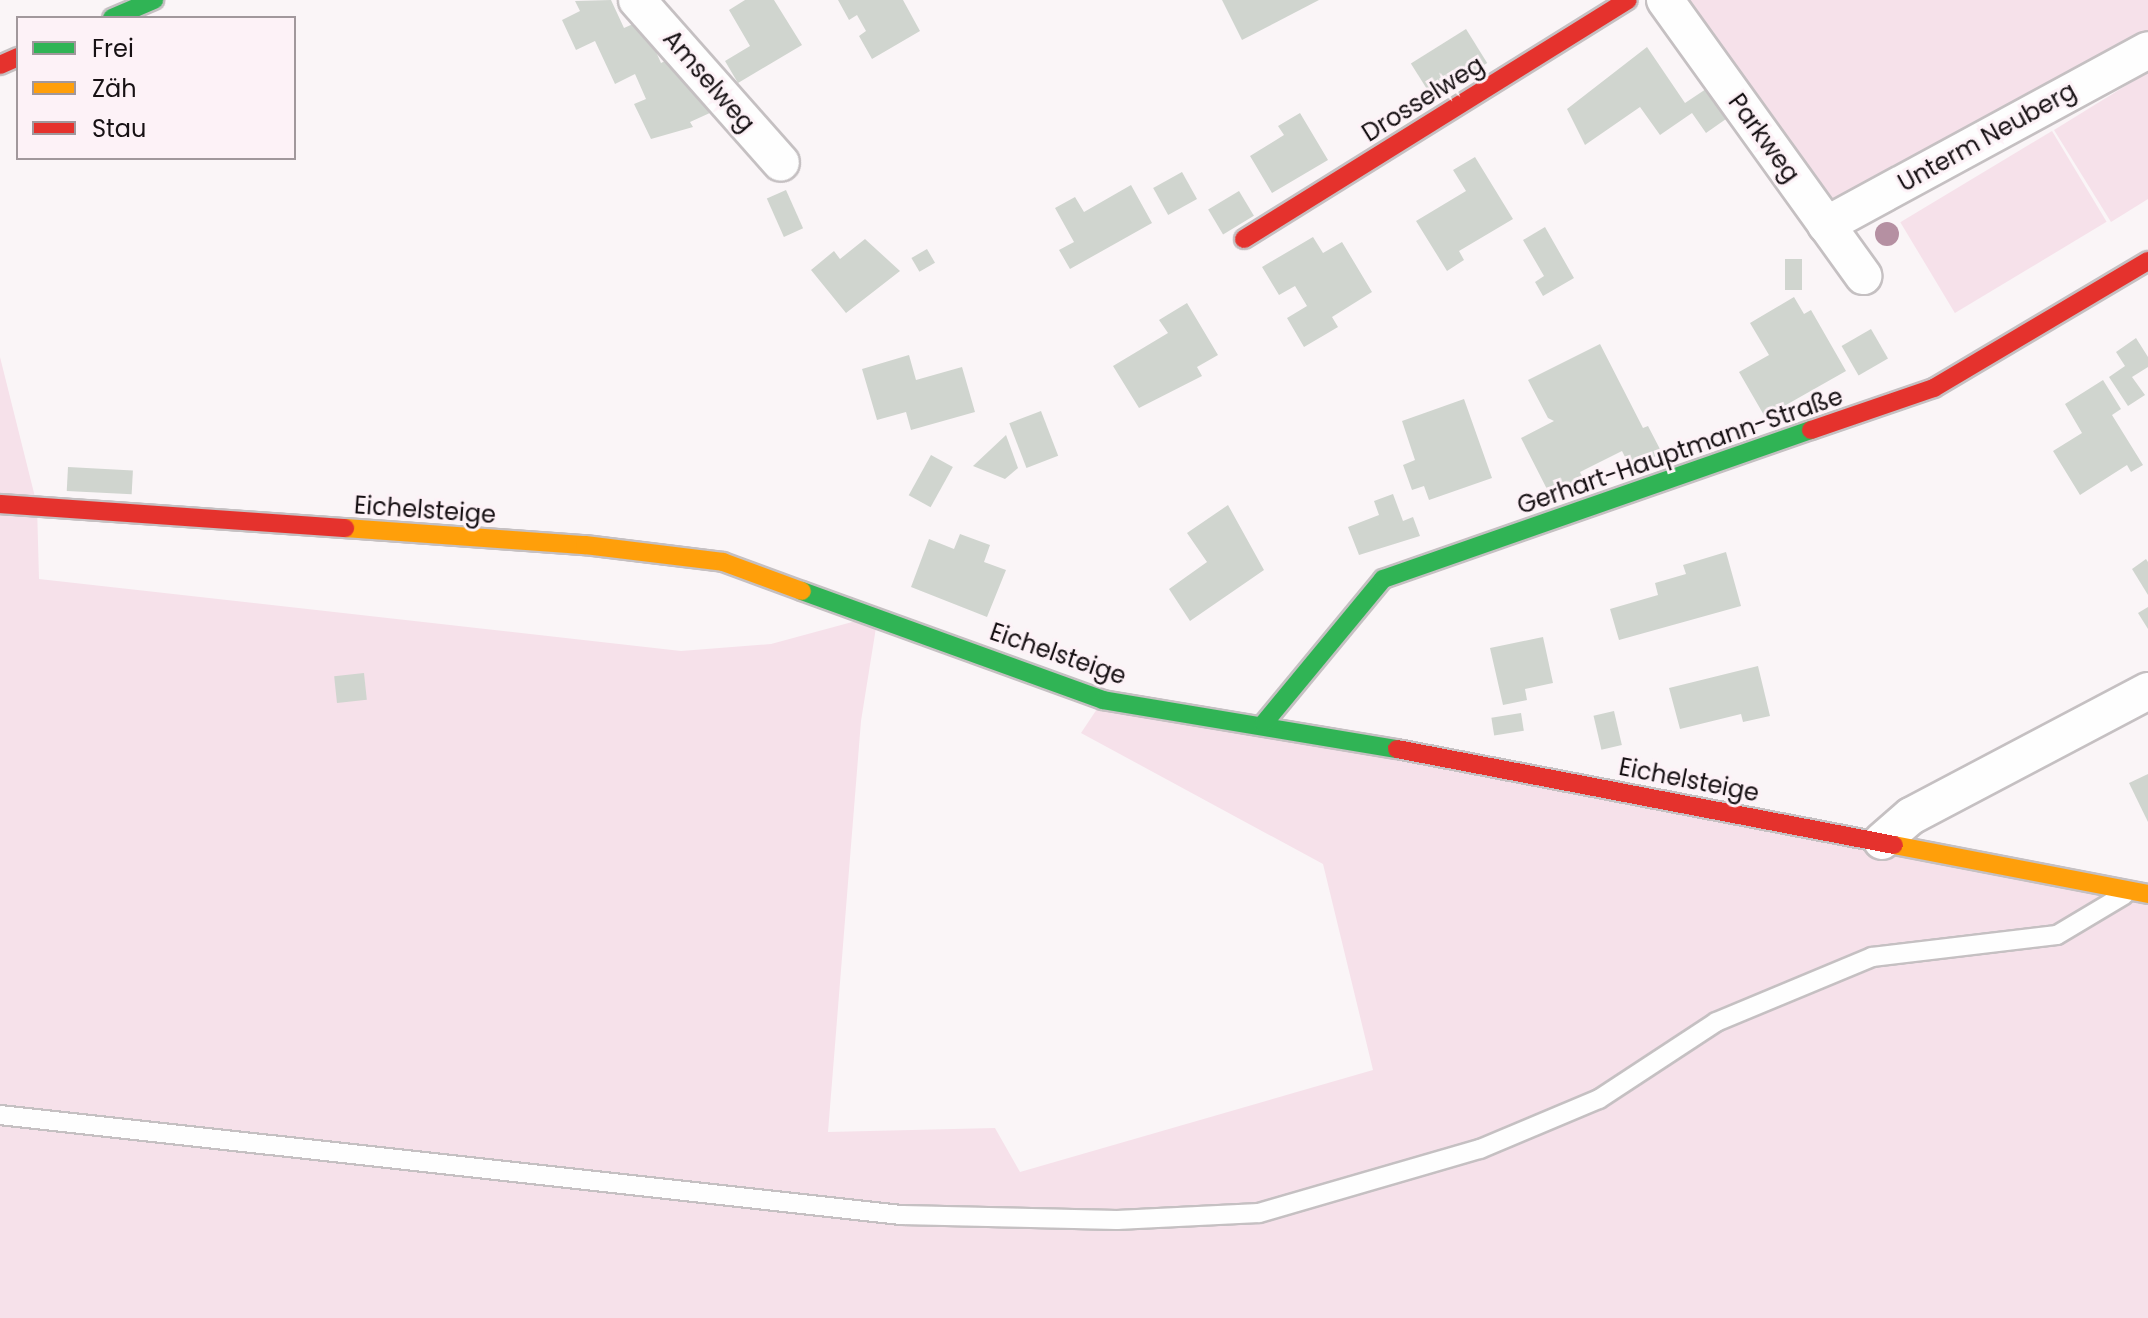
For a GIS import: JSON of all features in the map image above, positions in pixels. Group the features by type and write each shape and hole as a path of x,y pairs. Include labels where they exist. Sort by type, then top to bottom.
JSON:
{"street":[{"path":"117,16 154,0"},
{"name":"Amselweg","path":"637,0 781,163"},
{"name":"Drosselweg","path":"1244,239 1628,0"},
{"name":"Parkweg","path":"1665,0 1863,276"},
{"name":"Unterm Neuberg","path":"1826,225 2148,50"},
{"name":"Gerhart-Hauptmann-Straße","path":"1264,723 1383,579 1934,388 2148,261"},
{"name":"Eichelsteige","path":"0,504 585,545 723,562 1103,700 1264,723 2139,893"},
{"path":"1882,841 1911,816 2148,691"}],"lane":[{"path":"0,1115 902,1215 1117,1220 1259,1213 1480,1149 1599,1099 1716,1022 1872,957 2057,935 2139,893"}],"shaded area":[{"path":"1665,0 2148,0 2148,50 1826,225"},
{"path":"2148,72 2148,199 2111,222 2054,130"},
{"path":"2052,131 2107,222 1955,313 1900,222"},
{"path":"0,357 37,505 39,579 681,651 771,644 878,615 861,721 828,1132 995,1128 1020,1172 1373,1070 1323,864 1081,733 1103,700 2148,893 2148,1318 0,1318"}],"building":[{"path":"611,0 624,28 642,20 661,63 675,56 712,112 690,122 693,127 651,139 634,104 646,99 635,74 615,84 595,41 576,50 562,20 580,11 575,1"},
{"path":"745,0 774,0 802,45 738,83 725,61 750,46 729,10"},
{"path":"838,0 903,0 920,31 872,59 859,36 866,31 857,15 849,20"},
{"path":"1222,0 1319,0 1242,40"},
{"path":"1466,29 1487,63 1432,97 1411,63"},
{"path":"1647,47 1685,103 1706,89 1726,119 1706,133 1692,113 1660,135 1640,107 1585,145 1567,109"},
{"path":"1300,113 1328,160 1272,193 1250,156 1284,135 1278,126"},
{"path":"1475,157 1513,219 1459,251 1464,260 1447,271 1416,221 1466,191 1453,170"},
{"path":"1182,172 1197,199 1168,215 1153,188"},
{"path":"1131,185 1152,223 1070,269 1059,250 1074,242 1055,208 1075,197 1084,212"},
{"path":"786,190 803,228 784,237 767,199"},
{"path":"1239,191 1254,216 1223,234 1208,210"},
{"path":"1545,227 1574,278 1543,296 1535,282 1544,276 1523,240"},
{"path":"1313,237 1323,253 1342,242 1372,292 1332,317 1338,327 1304,347 1287,318 1307,306 1295,286 1279,295 1262,267"},
{"path":"865,239 900,271 846,313 811,270 834,251 840,259"},
{"path":"927,249 935,263 919,272 911,258"},
{"path":"1785,259 1802,259 1802,290 1785,290"},
{"path":"1794,297 1804,314 1811,310 1846,371 1765,417 1739,372 1769,355 1750,323"},
{"path":"1187,303 1218,355 1197,367 1202,376 1139,408 1113,366 1168,333 1159,320"},
{"path":"1871,329 1888,358 1859,375 1842,346"},
{"path":"2136,338 2148,357 2148,367 2132,377 2145,395 2128,406 2109,377 2125,366 2116,352"},
{"path":"1600,344 1643,428 1648,426 1662,453 1631,469 1622,451 1580,472 1584,480 1551,497 1521,438 1554,421 1548,418 1528,380"},
{"path":"909,355 916,380 962,367 975,412 911,430 906,412 877,420 862,369"},
{"path":"2103,380 2121,409 2112,415 2143,465 2131,472 2127,465 2080,495 2053,451 2082,433 2065,404"},
{"path":"1464,399 1492,478 1429,500 1424,486 1412,490 1403,465 1415,460 1402,421"},
{"path":"1041,411 1058,456 1026,468 1009,423"},
{"path":"1006,435 1018,468 1005,479 973,466"},
{"path":"931,455 953,467 931,507 909,495"},
{"path":"68,467 133,470 132,494 67,491"},
{"path":"1393,494 1403,521 1413,517 1420,536 1359,555 1348,527 1379,515 1374,501"},
{"path":"1228,505 1264,570 1190,621 1169,589 1207,562 1187,533"},
{"path":"960,534 990,545 984,562 1006,570 987,617 911,587 929,539 954,549"},
{"path":"1726,552 1741,606 1619,640 1610,609 1658,595 1655,583 1686,574 1683,565"},
{"path":"2146,559 2148,562 2148,595 2132,569"},
{"path":"2148,607 2148,629 2138,613"},
{"path":"1543,637 1553,683 1525,689 1527,700 1503,705 1490,648"},
{"path":"1758,666 1770,716 1743,722 1741,714 1680,729 1669,688"},
{"path":"364,673 367,700 337,703 334,676"},
{"path":"1614,711 1622,745 1601,750 1594,716"},
{"path":"1521,713 1524,731 1494,735 1491,718"},
{"path":"2148,774 2148,822 2129,783"}],"traffic: fast":[{"path":"117,16 154,0"},
{"path":"1264,723 1383,579 1811,430"},
{"path":"802,591 1103,700 1397,749"}],"traffic: slow":[{"path":"345,528 585,545 723,562 802,591"},
{"path":"1894,845 2148,894"}],"traffic: jam":[{"path":"1244,239 1628,0"},
{"path":"0,65 16,58"},
{"path":"1811,430 1934,388 2148,261"},
{"path":"0,504 345,528"},
{"path":"1397,749 1894,845"}]}
